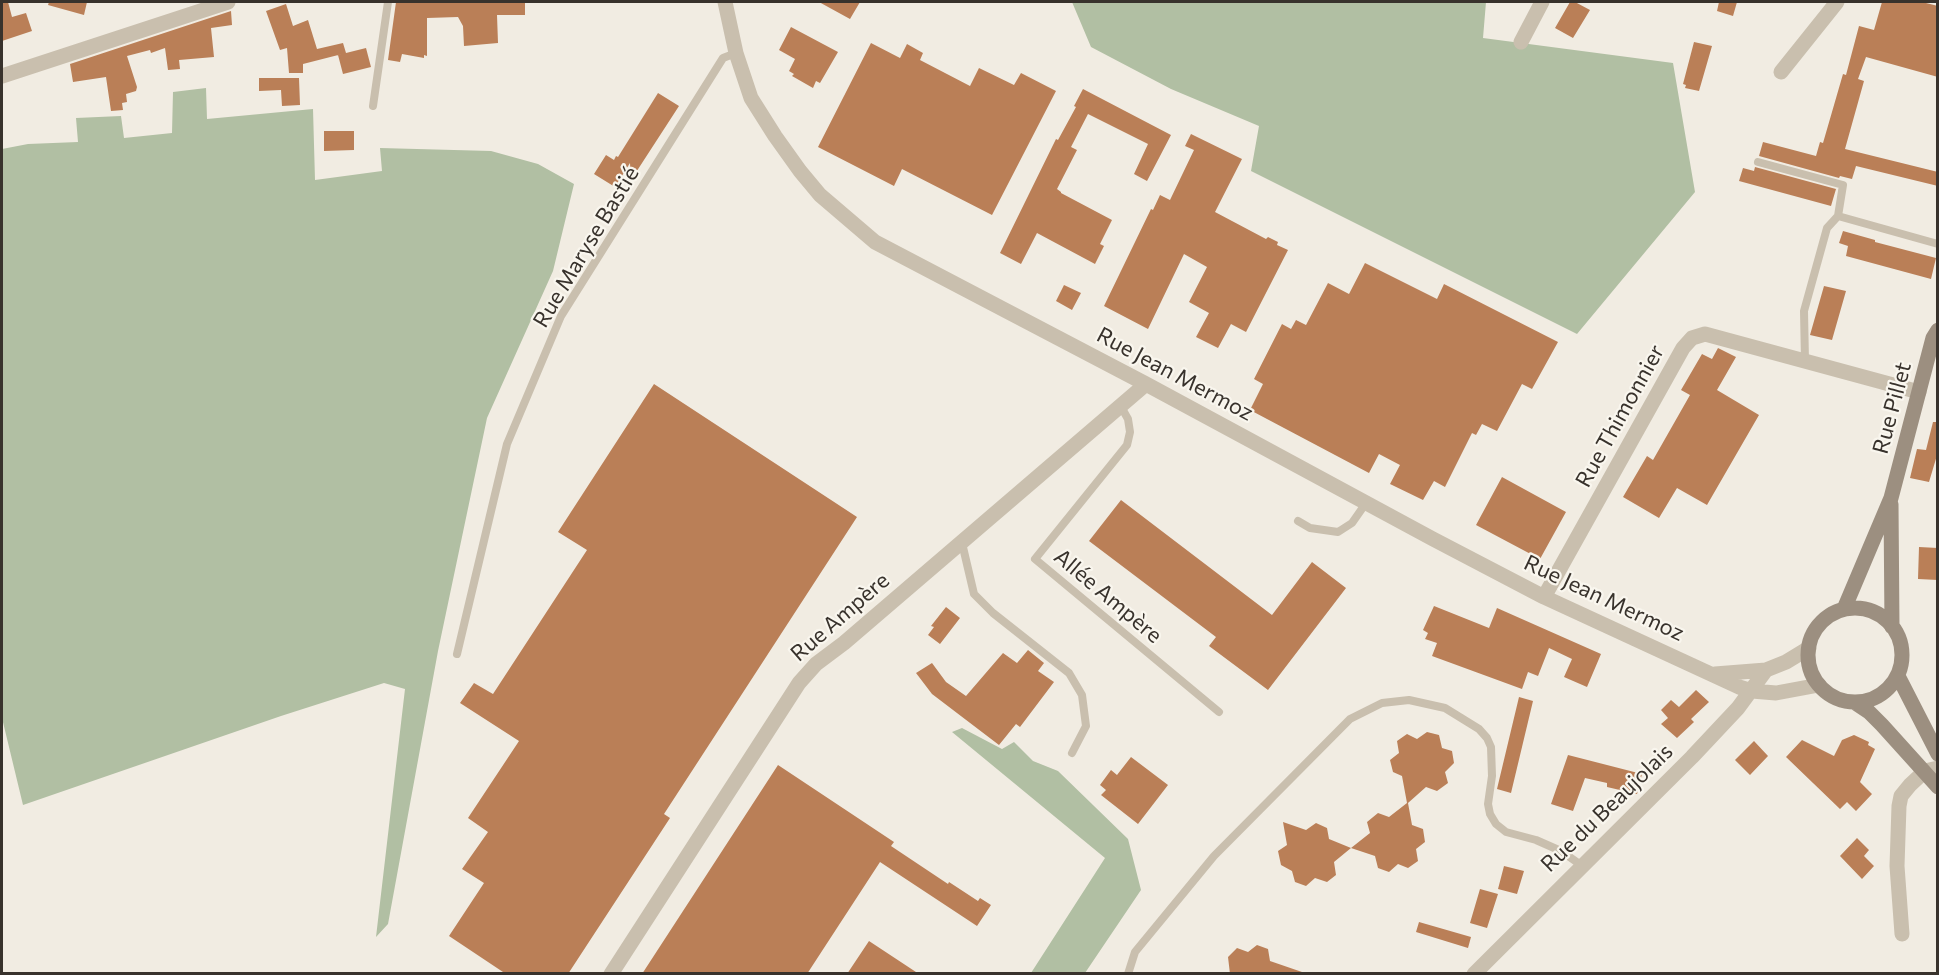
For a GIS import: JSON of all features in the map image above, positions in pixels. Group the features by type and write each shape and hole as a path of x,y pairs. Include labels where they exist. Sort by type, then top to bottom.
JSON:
{"street":[{"path":"2,76 228,2"},
{"name":"Rue Jean Mermoz","path":"725,2 736,54 751,98 800,171 820,195 875,242 1544,597 1739,687 1752,691 1776,693 1819,685"},
{"path":"1521,42 1542,2"},
{"path":"1781,72 1837,2"},
{"name":"Rue Pillet","path":"1844,609 1891,498 1933,338 1938,330"},
{"name":"Rue Thimonnier","path":"1544,597 1683,348 1692,338 1705,334 1919,392"},
{"name":"Rue Ampère","path":"611,974 800,683 816,664 1146,384"},
{"name":"Rue Pillet","path":"1891,498 1892,627"},
{"path":"1860,608 1877,613 1892,627 1902,646 1902,662 1898,676 1890,687 1875,698 1854,702 1842,701 1827,693 1819,685 1809,666 1809,648 1815,629 1825,619 1844,609 1860,608"},
{"name":"Rue Jean Mermoz","path":"1715,674 1739,674 1766,670 1786,662 1809,648"},
{"name":"Rue du Beaujolais","path":"1474,974 1692,757 1752,691 1766,670"},
{"path":"1898,676 1938,754"},
{"path":"1854,702 1931,769 1938,787"},
{"path":"1902,934 1897,866 1899,806 1901,796 1910,785 1931,769"}],"lane":[{"path":"373,106 388,2"},
{"name":"Rue Maryse Bastié","path":"457,654 507,444 561,316 723,58 736,54"},
{"path":"1758,162 1843,185 1838,216 1827,228 1804,311 1805,361"},
{"path":"1838,216 1938,244"},
{"name":"Allée Ampère","path":"1120,405 1128,419 1131,432 1127,445 1035,559 1219,712"},
{"path":"1298,521 1310,528 1338,532 1352,523 1366,503"},
{"path":"962,541 974,594 993,613 1070,673 1082,695 1086,726 1072,753"},
{"path":"1128,974 1135,952 1214,856 1350,719 1382,703 1409,700 1445,708 1479,729 1491,747 1492,776 1488,804 1490,814 1496,824 1506,832 1536,840 1561,851 1581,865"}],"green space":[{"path":"1072,2 1486,2 1483,38 1673,63 1695,192 1577,334 1251,171 1259,126 1171,89 1091,47"},
{"path":"206,88 207,119 313,109 315,180 382,171 380,148 491,151 538,164 574,184 553,271 487,418 438,651 388,924 376,937 405,689 384,683 23,805 2,718 2,149 28,144 78,142 76,118 121,116 124,138 172,133 173,92"},
{"path":"962,728 1002,749 1014,742 1033,761 1058,771 1128,839 1141,890 1085,973 1031,973 1105,858 952,732"}],"building":[{"path":"2,2 8,2 12,17 26,13 32,31 2,41"},
{"path":"49,2 87,2 84,15 48,5"},
{"path":"396,2 525,2 525,15 497,15 498,43 464,46 463,26 458,17 427,18 427,56 424,55 424,58 402,54 400,62 388,60"},
{"path":"819,2 860,2 850,19"},
{"path":"1570,2 1575,2 1590,10 1573,38 1555,28"},
{"path":"1719,2 1737,2 1733,16 1717,11"},
{"path":"1882,2 1922,2 1938,6 1938,77 1866,57 1858,79 1864,81 1845,149 1938,172 1938,186 1856,166 1852,179 1840,176 1839,178 1759,156 1763,142 1816,156 1820,142 1823,143 1843,74 1846,75 1859,26 1874,30"},
{"path":"286,4 293,26 308,20 317,49 343,43 346,53 303,64 303,73 289,73 287,48 280,50 266,11"},
{"path":"231,11 232,25 211,28 214,57 179,60 180,69 168,70 165,48 151,53 150,50 127,56 137,87 136,91 126,94 127,102 122,103 123,110 111,111 106,77 73,82 70,64"},
{"path":"791,27 838,52 820,83 816,81 813,88 792,76 794,74 789,71 795,59 779,50"},
{"path":"1694,42 1712,46 1699,91 1685,88 1686,85 1683,84"},
{"path":"871,43 900,58 907,44 923,53 920,60 970,86 979,68 1014,85 1021,73 1056,91 992,215 902,169 894,186 818,147"},
{"path":"366,48 371,67 343,74 338,55"},
{"path":"259,78 299,78 300,105 282,106 281,90 259,91"},
{"path":"1083,89 1171,135 1147,181 1134,174 1148,144 1088,114 1071,147 1077,150 1057,189 1112,220 1100,244 1104,246 1095,264 1037,233 1021,264 1000,253 1056,139 1058,140 1076,107 1074,106"},
{"path":"658,93 679,106 631,180 630,163 615,187 594,174 606,155 614,160 616,156 618,157"},
{"path":"324,131 354,131 354,150 324,151"},
{"path":"1191,134 1242,159 1215,212 1266,239 1268,237 1278,242 1277,245 1288,250 1246,332 1231,324 1218,348 1196,337 1209,313 1189,302 1207,267 1184,254 1148,329 1104,306 1151,209 1153,210 1160,195 1170,200 1194,150 1185,146"},
{"path":"1755,167 1836,189 1831,206 1739,181 1743,168 1754,171"},
{"path":"1843,231 1936,258 1931,279 1846,256 1848,246 1839,243"},
{"path":"1365,263 1437,299 1444,284 1558,342 1532,389 1522,384 1497,431 1482,424 1476,435 1472,433 1445,487 1434,481 1423,500 1390,484 1400,465 1379,454 1369,473 1250,410 1263,384 1254,379 1282,324 1291,329 1296,320 1306,325 1328,283 1349,294"},
{"path":"1064,285 1081,293 1072,310 1056,301"},
{"path":"1824,286 1846,291 1832,340 1810,335"},
{"path":"1718,348 1736,357 1717,390 1759,415 1707,505 1677,488 1659,518 1623,497 1647,456 1653,460 1690,395 1681,390 1702,354 1712,359"},
{"path":"654,384 857,517 664,814 670,818 568,974 506,974 449,936 484,883 462,869 488,832 468,818 519,741 460,703 474,683 493,694 587,550 558,532"},
{"path":"1933,422 1938,422 1938,452 1929,482 1910,478 1917,449 1926,450"},
{"path":"1502,477 1566,512 1540,559 1476,525"},
{"path":"1121,500 1272,615 1312,562 1346,588 1268,690 1209,646 1216,637 1089,541"},
{"path":"1919,547 1938,548 1938,580 1918,579"},
{"path":"1434,606 1489,628 1497,608 1601,654 1587,687 1564,677 1572,659 1549,648 1538,676 1528,672 1522,689 1432,656 1437,643 1425,639 1428,633 1423,630"},
{"path":"946,607 960,618 940,644 928,635 934,627 931,626"},
{"path":"1028,650 1044,663 1038,671 1054,682 1020,727 1016,724 999,745 932,694 916,673 932,663 946,682 966,696 1003,653 1017,663"},
{"path":"1696,690 1709,702 1691,719 1694,722 1677,738 1661,724 1668,718 1661,710 1671,700 1679,707"},
{"path":"1519,697 1533,701 1511,793 1497,789"},
{"path":"1427,732 1439,735 1442,748 1452,751 1454,763 1445,772 1448,783 1437,791 1426,787 1408,803 1412,825 1423,829 1425,842 1416,849 1418,861 1408,868 1398,864 1389,872 1378,868 1375,856 1351,848 1370,833 1367,822 1378,813 1389,817 1407,803 1402,776 1393,772 1390,760 1399,753 1397,741 1407,734 1417,739"},
{"path":"1854,735 1869,742 1868,745 1875,749 1860,782 1872,794 1856,811 1847,802 1840,809 1786,757 1802,740 1834,756 1842,740"},
{"path":"1754,741 1768,756 1750,775 1735,760"},
{"path":"1568,755 1642,774 1637,794 1607,787 1607,783 1585,778 1573,811 1551,804"},
{"path":"1131,757 1168,785 1138,824 1101,795 1106,790 1100,785 1111,770 1117,775"},
{"path":"778,765 894,842 891,846 948,884 949,882 978,901 980,898 991,905 977,926 880,862 807,974 642,974"},
{"path":"1283,822 1306,830 1316,823 1327,828 1329,839 1351,848 1334,862 1336,875 1327,882 1315,878 1306,886 1295,882 1292,871 1281,865 1278,851 1287,845"},
{"path":"1857,838 1869,850 1864,856 1874,866 1862,879 1840,856"},
{"path":"1504,866 1524,871 1517,894 1498,889"},
{"path":"1480,889 1498,894 1487,928 1470,923"},
{"path":"1419,922 1471,937 1468,948 1416,932"},
{"path":"869,941 919,974 847,974"},
{"path":"1257,945 1268,949 1270,961 1302,972 1302,974 1230,974 1228,957 1237,948 1248,952"}]}
